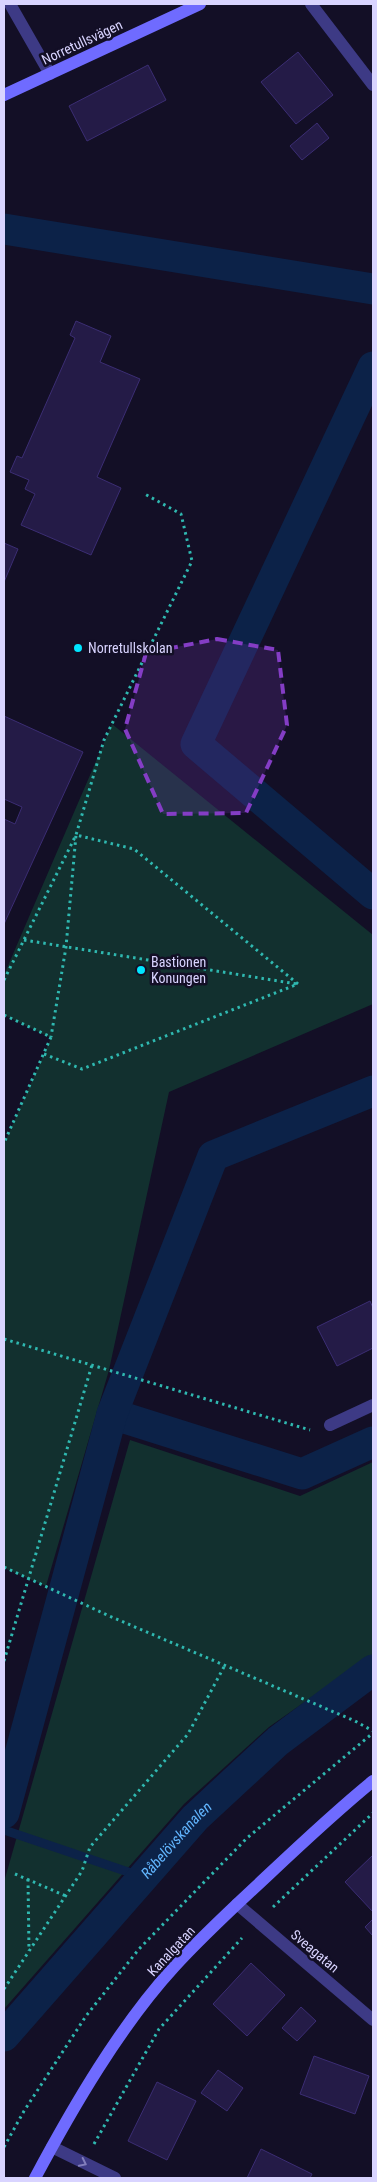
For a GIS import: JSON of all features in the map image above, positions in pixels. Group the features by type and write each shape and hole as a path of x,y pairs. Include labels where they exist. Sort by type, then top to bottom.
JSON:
{"street":[{"path":"10,4 50,74"},
{"name":"Norretullsvägen","path":"4,95 200,4"},
{"path":"311,4 373,85"},
{"path":"330,1425 373,1405"},
{"name":"Kanalgatan","path":"35,2178 52,2147 128,2025 174,1967 237,1904 343,1805 373,1781"},
{"name":"Sveagatan","path":"237,1904 373,2020"},
{"path":"52,2147 115,2178"}],"path":[{"path":"4,980 76,835 104,740 192,560 181,514 143,493"},
{"path":"4,1143 51,1037 66,947 76,835"},
{"path":"76,835 134,849 298,984"},
{"path":"24,940 298,984"},
{"path":"44,1054 82,1069 298,984"},
{"path":"4,1016 51,1037"},
{"path":"4,1339 308,1430 330,1425"},
{"path":"4,1661 92,1365"},
{"path":"4,1567 108,1615 355,1721 373,1732 247,1838 139,1949 86,2016 24,2111 4,2147"},
{"path":"4,1989 82,1872 90,1847 188,1734 226,1665"},
{"path":"84,2163 158,2028 257,1922 373,1813"},
{"path":"15,1874 66,1896"},
{"path":"28,1879 29,1952"}],"highlighted area":[{"path":"217,639 278,650 287,725 246,813 163,814 125,729 146,653"}],"green space":[{"path":"112,724 373,935 373,1004 169,1092 109,1370 46,1586 4,1568 4,1144 51,1038 4,1015 4,975"},
{"path":"130,1440 300,1496 373,1462 373,1654 269,1727 184,1804 4,2009 4,1882"}],"building":[{"path":"298,52 333,95 296,124 261,82"},
{"path":"148,65 166,100 87,141 69,106"},
{"path":"317,123 329,138 302,160 290,146"},
{"path":"76,321 111,336 100,362 140,379 97,477 121,488 91,555 21,525 35,494 25,489 29,480 10,472 17,456 22,458 75,338 70,335"},
{"path":"4,543 18,549 4,582"},
{"path":"4,716 83,752 4,924 4,819 15,824 22,807 4,799"},
{"path":"370,1301 373,1308 373,1348 337,1366 317,1327"},
{"path":"373,1855 373,1912 345,1882"},
{"path":"373,1919 373,1936 365,1927"},
{"path":"251,1963 285,1995 247,2036 213,2004"},
{"path":"301,2007 316,2021 297,2041 282,2028"},
{"path":"314,2056 369,2076 355,2114 300,2094"},
{"path":"218,2070 243,2088 227,2111 201,2093"},
{"path":"157,2082 196,2101 167,2160 128,2141"},
{"path":"261,2149 312,2174 310,2178 247,2178"}],"waterway":[{"path":"4,229 373,289"},
{"path":"373,367 196,744 373,894"},
{"path":"4,1813 112,1414 213,1156 373,1091"},
{"path":"112,1414 302,1474 373,1442"},
{"name":"Råbelövskanalen","path":"4,2036 195,1818 278,1741 373,1670"},
{"path":"4,1830 143,1877"}],"place":[{"name":"Norretullskolan","path":"78,648"},
{"name":"Bastionen Konungen","path":"141,970"}]}
